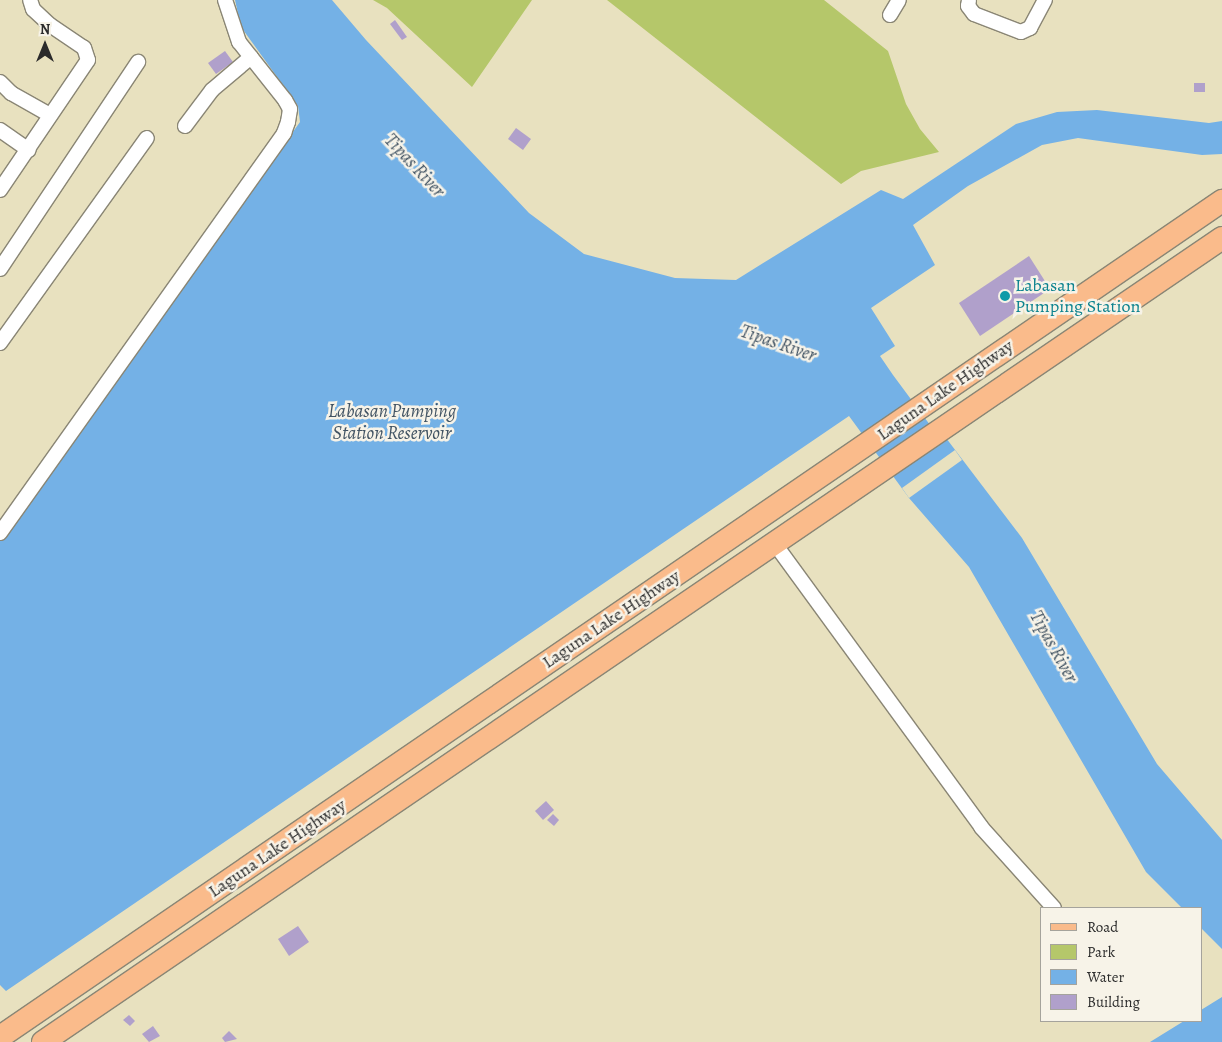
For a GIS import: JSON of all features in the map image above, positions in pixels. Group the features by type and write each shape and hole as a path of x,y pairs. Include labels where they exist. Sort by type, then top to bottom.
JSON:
{"main road":[{"name":"Laguna Lake Highway","path":"0,1037 1222,201"},
{"name":"Laguna Lake Highway","path":"43,1042 1222,238"},
{"path":"249,867 266,890"}],"street":[{"path":"0,190 88,60 84,48 50,25 33,9 30,0"},
{"path":"0,533 284,133 290,110 239,42 225,0"},
{"path":"890,15 899,0"},
{"path":"969,3 974,14 1022,32 1030,28 1045,0"},
{"path":"185,126 212,90 251,57"},
{"path":"0,269 138,62"},
{"path":"0,82 12,93 50,115"},
{"path":"0,130 28,150"},
{"path":"0,343 147,138"},
{"path":"775,544 981,827 1053,907"}],"green space":[{"path":"373,0 532,0 472,87 387,8"},
{"path":"607,0 824,0 888,51 906,104 920,129 939,152 861,171 841,184"}],"water":[{"name":"Labasan Pumping Station Reservoir","path":"235,0 332,0 366,40 529,213 584,254 675,278 736,280 881,190 903,199 1016,124 1057,112 1097,110 1209,123 1222,121 1222,154 1202,155 1078,138 1042,145 968,186 913,225 935,265 871,308 895,346 880,356 933,429 943,434 1022,538 1157,764 1222,840 1222,949 1202,929 1202,907 1181,907 1146,872 969,567 909,498 849,416 6,991 0,985 0,541 300,122 298,106 241,27"},
{"path":"1222,997 1222,1042 1150,1042 1182,1022 1202,1022 1202,1009"}],"pier":[{"path":"955,450 962,460 909,498 902,488"}],"building":[{"path":"395,20 407,37 402,40 390,24"},
{"path":"225,51 233,62 216,74 208,63"},
{"path":"1194,83 1205,83 1205,92 1194,92"},
{"path":"516,128 531,139 523,150 508,139"},
{"name":"Labasan Pumping Station","path":"1029,256 1050,289 980,336 959,303"},
{"path":"546,801 554,810 543,820 535,811"},
{"path":"553,814 559,820 554,826 547,820"},
{"path":"298,926 309,942 289,956 278,939"},
{"path":"129,1015 135,1021 130,1026 123,1020"},
{"path":"153,1026 160,1036 149,1042 142,1034"},
{"path":"229,1031 237,1039 225,1042 222,1038"}],"place":[{"name":"Labasan Pumping Station","path":"1005,296"}],"water label":[{"name":"Tipas River","path":"414,166"},
{"name":"Tipas River","path":"778,344"},
{"name":"Tipas River","path":"1053,647"}]}
